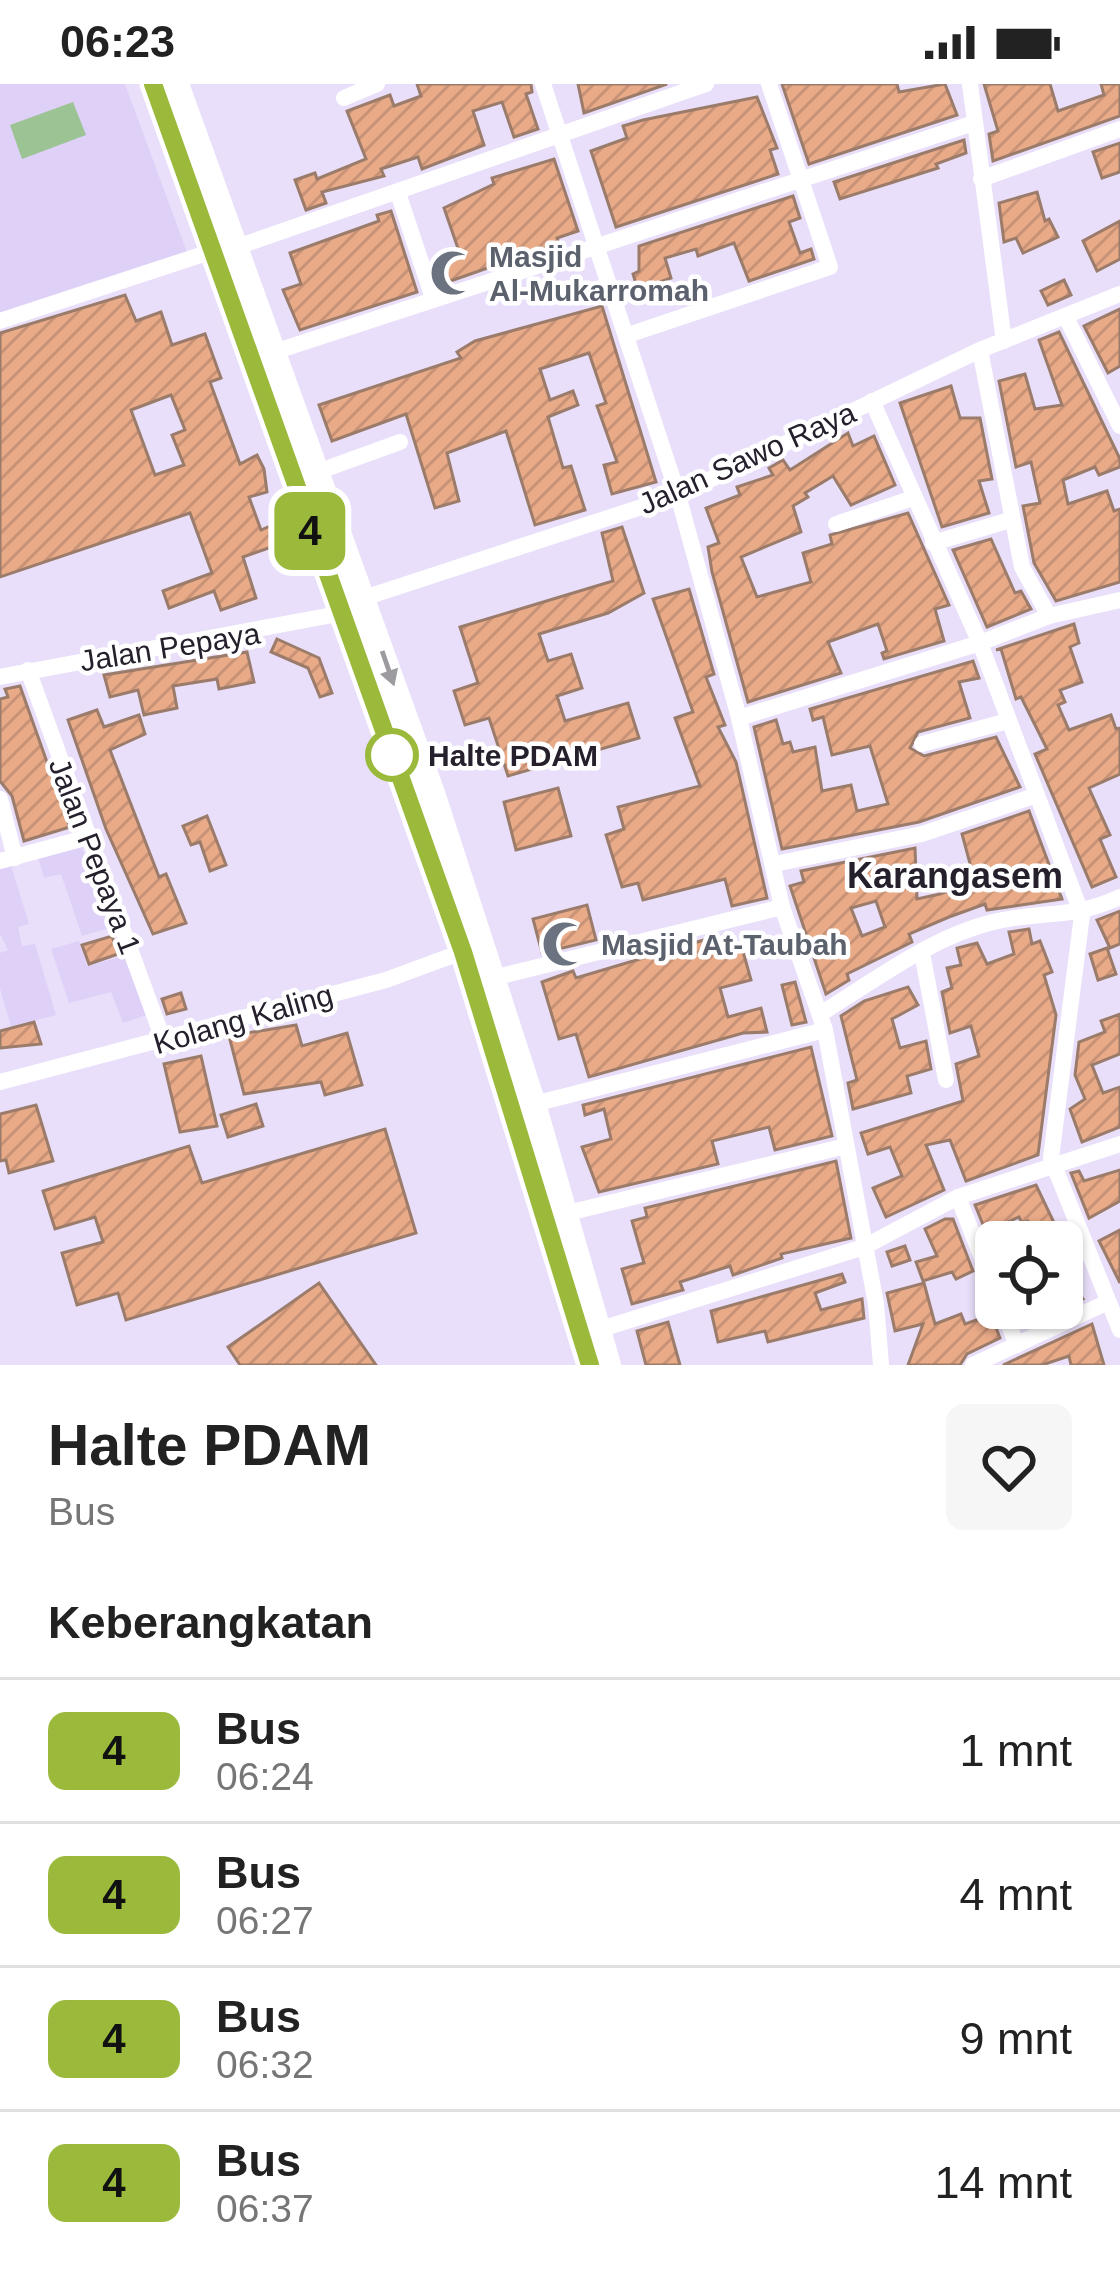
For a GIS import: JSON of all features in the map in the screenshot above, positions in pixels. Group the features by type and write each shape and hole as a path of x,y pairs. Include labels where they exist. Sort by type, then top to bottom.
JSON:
{"highway":[{"path":"153,84 271,353 364,598 555,1216 609,1365"},
{"path":"177,84 338,614 473,948"},
{"path":"483,981 534,1104 590,1365"}],"street":[{"path":"344,98 377,84"},
{"path":"543,84 678,495 739,718 782,908 823,1022 880,1326 880,1365"},
{"path":"0,321 398,194 706,84"},
{"path":"628,335 830,267 769,84"},
{"path":"970,84 1004,341"},
{"path":"271,353 974,123"},
{"path":"981,179 1120,129"},
{"path":"398,194 433,298"},
{"name":"Jalan Sawo Raya","path":"364,598 678,495 980,350 1120,294"},
{"path":"1066,317 1120,426"},
{"path":"980,350 1010,520 1027,581 1049,616"},
{"path":"872,401 980,644 1082,915 1052,1165 1120,1329"},
{"path":"331,467 400,442"},
{"path":"836,524 913,498"},
{"path":"933,543 1010,520"},
{"path":"739,718 980,644 1049,616 1120,600"},
{"name":"Jalan Pepaya","path":"0,677 295,626 338,614"},
{"name":"Jalan Pepaya 1","path":"28,670 85,838 164,1042"},
{"path":"922,744 1009,721"},
{"path":"774,864 922,834 1037,795"},
{"path":"0,799 7,860 85,838"},
{"path":"534,1104 823,1022 922,953 996,921 1082,915 1120,897"},
{"path":"483,981 782,908"},
{"name":"Kolang Kaling","path":"0,1082 386,980 473,948"},
{"path":"922,953 946,1080"},
{"path":"598,1330 864,1246 958,1197 1120,1144"},
{"path":"555,1216 846,1146"},
{"path":"958,1197 975,1240"},
{"path":"973,1365 1108,1302"},
{"path":"1011,1329 1017,1345"}],"shaded area":[{"path":"0,84 125,84 188,255 0,317"},
{"path":"81,845 112,927 82,936 61,874 44,878 36,851"},
{"path":"9,859 29,924 18,927 22,946 35,944 56,1015 11,1027 0,988 0,953 8,950 0,934 0,861"},
{"path":"79,941 87,966 127,955 150,1014 123,1023 111,992 69,1003 51,949"}],"green space":[{"path":"73,102 86,135 22,159 10,125"}],"building":[{"path":"417,84 531,84 532,92 526,94 538,129 514,137 502,102 473,111 484,145 422,169 418,157 381,169 384,176 322,192 326,203 306,210 295,180 315,173 317,179 366,159 347,111 390,95 394,106 421,96"},
{"path":"578,84 667,84 584,113"},
{"path":"782,84 897,84 899,92 945,84 957,115 809,164"},
{"path":"984,84 1050,84 1058,111 1104,95 1101,84 1120,84 1120,116 993,161 989,134 998,131"},
{"path":"757,97 777,148 770,150 778,174 616,227 591,151 627,138 623,126"},
{"path":"964,140 966,153 936,164 938,168 840,199 834,182"},
{"path":"1120,143 1120,172 1102,178 1093,152"},
{"path":"554,159 578,231 557,238 559,243 442,284 435,265 461,257 444,208 494,184 492,178"},
{"path":"1037,192 1045,221 1049,219 1058,237 1023,253 1016,238 1004,242 999,203"},
{"path":"793,196 800,218 789,222 800,253 811,249 814,259 749,281 734,243 698,256 696,249 665,258 671,278 638,290 633,274 639,271 639,246"},
{"path":"391,211 417,292 300,330 283,290 301,284 290,253 379,221 377,215"},
{"path":"1120,221 1120,259 1097,271 1083,241"},
{"path":"1064,280 1071,295 1048,305 1041,291"},
{"path":"125,295 136,321 161,312 172,345 205,334 221,378 210,382 240,464 257,455 264,469 267,492 249,497 261,530 286,519 294,539 243,557 256,598 221,610 214,591 169,608 163,591 212,573 190,513 0,577 0,333","holes":["171,395 185,430 172,435 184,465 155,475 131,410"]},
{"path":"602,306 656,482 612,494 604,465 617,462 597,406 606,403 589,353 540,369 550,400 573,391 578,405 548,417 563,468 571,466 585,510 535,525 506,431 447,453 459,501 435,508 406,414 332,441 319,405 461,358 457,352 475,341"},
{"path":"1120,309 1120,366 1108,373 1084,326"},
{"path":"1059,332 1120,459 1120,467 1099,475 1095,467 1063,480 1068,504 1107,491 1114,511 1120,509 1120,582 1056,601 1034,563 1023,506 1040,503 1031,462 1016,467 999,381 1025,374 1035,409 1062,405 1039,340"},
{"path":"951,386 960,418 980,418 992,479 979,481 989,513 942,527 900,403"},
{"path":"848,433 853,446 874,436 895,485 851,505 833,476 805,493 808,497 793,506 801,532 741,557 757,597 811,582 803,553 832,544 830,535 908,513 949,605 935,609 944,641 884,659 882,653 887,651 878,624 828,642 841,673 748,702 712,572 708,547 719,543 706,508 740,495 737,487 773,475 769,468 783,460 790,470"},
{"path":"622,527 644,593 608,613 539,634 548,661 571,654 582,688 557,696 565,721 628,703 639,738 508,776 489,718 465,725 454,691 478,683 460,627 613,581 602,533"},
{"path":"991,539 1015,593 1021,591 1031,609 987,627 953,550"},
{"path":"689,589 714,674 706,677 725,725 718,727 736,762 767,898 732,906 725,879 643,900 638,883 622,887 606,835 624,829 618,807 700,786 675,718 693,712 653,599"},
{"path":"1074,624 1079,643 1070,647 1082,682 1060,690 1065,702 1058,705 1069,730 1111,715 1116,729 1120,728 1120,774 1089,788 1110,835 1100,839 1116,877 1092,887 1035,754 1047,749 1021,697 1016,699 1001,649 996,650"},
{"path":"277,639 319,658 332,693 320,697 308,668 271,652"},
{"path":"247,652 254,682 219,689 217,679 173,686 177,708 144,715 138,690 110,697 104,675"},
{"path":"973,661 979,678 959,682 970,718 918,732 910,748 924,756 996,737 1020,787 919,822 782,849 754,727 776,720 783,744 790,742 793,752 815,747 822,791 851,785 857,811 888,804 870,746 832,755 823,717 813,720 810,709"},
{"path":"20,686 70,827 24,841 12,796 0,781 0,699 8,697 5,689"},
{"path":"97,710 104,727 139,715 145,734 110,750 159,877 166,874 186,923 153,934 106,829 68,720"},
{"path":"558,788 571,836 516,850 504,802"},
{"path":"1029,811 1062,899 987,910 985,904 949,917 909,934 912,942 847,974 849,980 826,994 790,886 804,882 801,871 915,848 917,899 940,894 975,882 962,834","holes":["876,901 885,927 862,936 851,908"]},
{"path":"207,816 226,865 210,871 200,842 191,845 183,826"},
{"path":"587,905 596,940 542,953 533,919"},
{"path":"1120,911 1120,944 1110,948 1097,920"},
{"path":"1029,929 1032,944 1040,941 1052,972 1044,975 1056,1015 1038,1155 966,1181 950,1140 926,1145 944,1190 886,1217 873,1188 902,1176 890,1147 868,1154 861,1133 963,1101 956,1064 979,1056 971,1026 950,1033 942,992 952,988 947,968 961,965 957,948 977,943 987,964 1014,954 1009,932"},
{"path":"112,936 118,954 89,964 82,945"},
{"path":"704,940 707,953 741,944 751,980 720,988 728,1017 761,1008 767,1032 743,1033 589,1077 576,1034 559,1039 542,982 573,971 576,978"},
{"path":"1107,948 1116,974 1098,980 1090,954"},
{"path":"795,982 806,1022 792,1025 782,985"},
{"path":"908,987 918,1005 892,1019 900,1048 926,1041 931,1069 907,1076 911,1093 853,1109 848,1083 857,1080 841,1016 864,1001"},
{"path":"181,993 186,1009 167,1014 162,999"},
{"path":"1120,1014 1120,1054 1092,1065 1103,1093 1120,1087 1120,1127 1082,1142 1070,1109 1085,1099 1075,1075 1079,1042 1105,1032 1101,1021"},
{"path":"34,1022 41,1044 0,1048 0,1031"},
{"path":"296,1025 302,1046 347,1033 362,1085 325,1095 321,1082 244,1094 229,1036"},
{"path":"811,1047 832,1136 775,1150 769,1127 712,1141 718,1164 599,1192 582,1147 611,1139 604,1109 585,1115 583,1105"},
{"path":"201,1056 217,1126 180,1132 164,1064"},
{"path":"256,1104 263,1126 228,1137 221,1115"},
{"path":"36,1105 53,1161 9,1173 6,1160 0,1161 0,1114"},
{"path":"385,1129 416,1233 126,1320 118,1293 77,1305 62,1253 103,1242 95,1217 55,1229 43,1191 189,1146 202,1183"},
{"path":"836,1161 851,1238 781,1254 782,1258 733,1275 730,1266 680,1282 683,1290 632,1304 622,1269 644,1263 632,1221 647,1217 645,1208"},
{"path":"1120,1170 1120,1201 1089,1218 1071,1173 1079,1171 1084,1181"},
{"path":"1036,1185 1053,1221 1021,1221 1019,1217 982,1221 975,1205"},
{"path":"953,1219 973,1271 956,1279 952,1272 923,1281 916,1262 937,1256 925,1229"},
{"path":"1120,1230 1120,1283 1099,1241"},
{"path":"905,1246 910,1260 892,1266 887,1252"},
{"path":"842,1274 845,1282 815,1293 821,1310 862,1299 864,1318 768,1342 765,1331 718,1342 711,1311"},
{"path":"319,1283 376,1365 240,1365 228,1347"},
{"path":"924,1283 935,1324 961,1314 965,1324 975,1321 975,1329 996,1329 1000,1338 967,1354 960,1365 908,1365 923,1324 895,1331 887,1293"},
{"path":"668,1322 680,1365 646,1365 637,1331"},
{"path":"1092,1324 1104,1365 1071,1365 1069,1356 1042,1365 1003,1365 1083,1329"}],"bus line":[{"name":"4","path":"153,84 338,614 463,952 590,1365"}],"place":[{"name":"Masjid Al-Mukarromah","path":"453,273"},
{"name":"Halte PDAM","path":"392,755"},
{"name":"Masjid At-Taubah","path":"565,944"}],"district":[{"name":"Karangasem","path":"955,875"}]}
